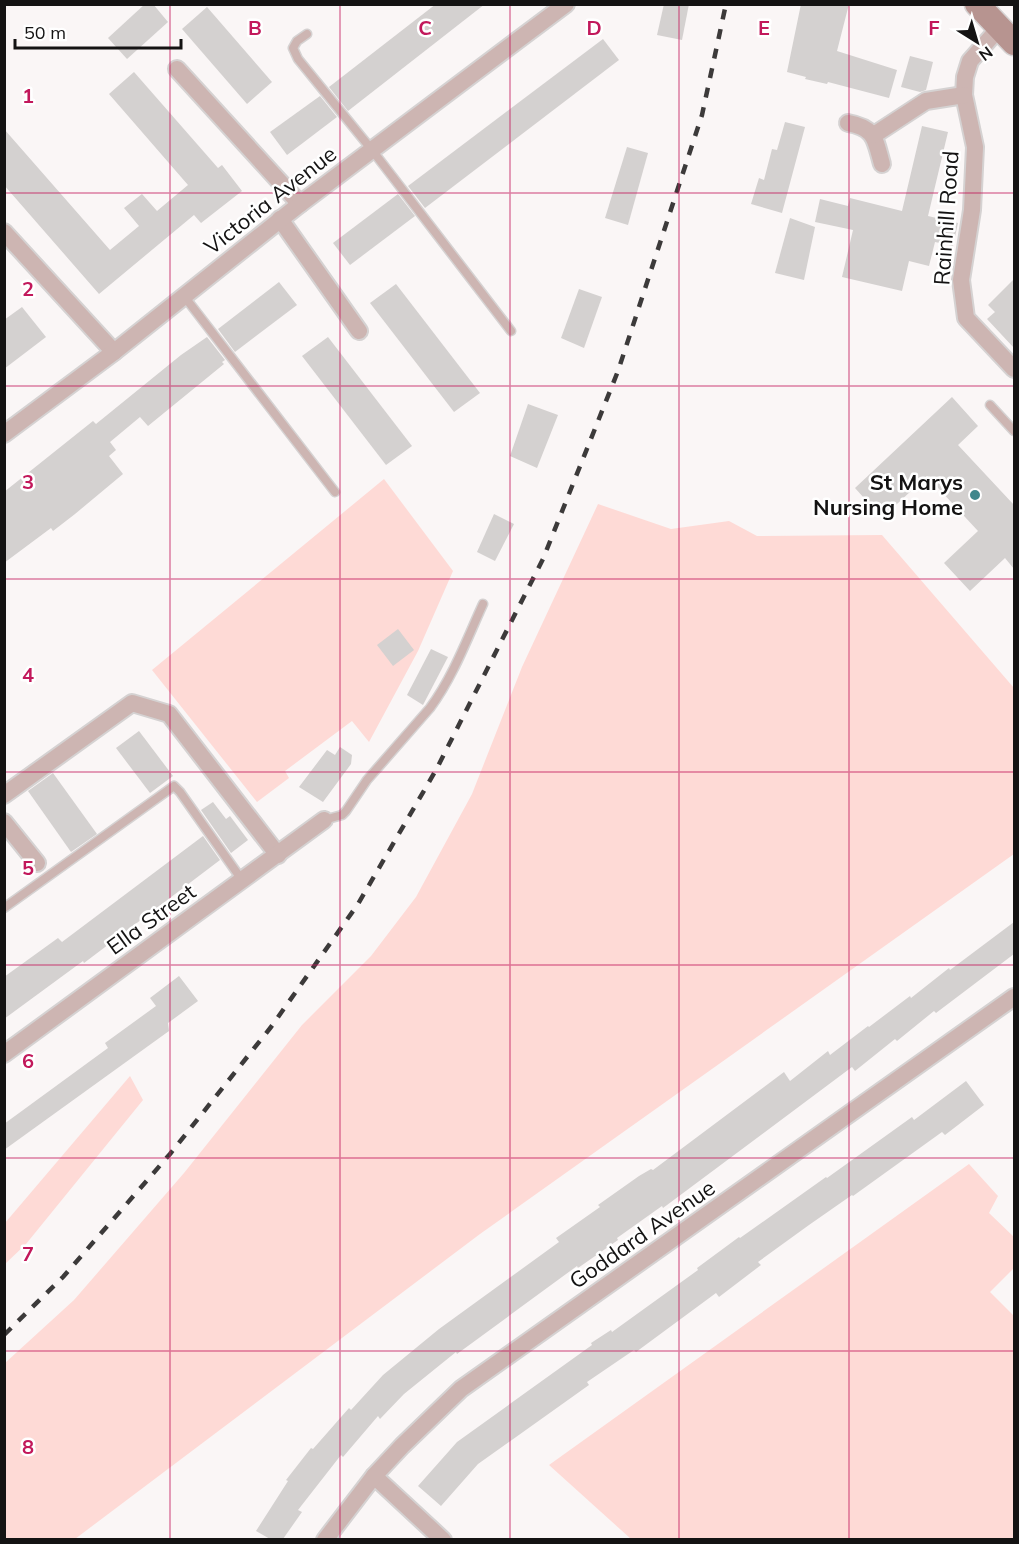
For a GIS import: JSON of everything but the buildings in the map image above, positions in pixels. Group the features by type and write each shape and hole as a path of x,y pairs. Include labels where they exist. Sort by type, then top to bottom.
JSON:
{"street":[{"name":"Victoria Avenue","path":"4,435 114,352 280,219 566,4"},
{"path":"977,4 1007,35"},
{"name":"Rainhill Road","path":"1007,35 970,61 966,77 964,96 975,147 972,210 961,280 966,318 1014,369"},
{"path":"177,69 300,204"},
{"path":"874,135 926,101 964,96"},
{"path":"848,123 862,126 874,135 882,165"},
{"path":"280,219 359,330"},
{"path":"4,232 114,352"},
{"path":"4,795 132,703 169,714 278,855"},
{"name":"Ella Street","path":"4,1054 324,820"},
{"path":"4,822 37,863"},
{"name":"Goddard Avenue","path":"325,1539 374,1476 462,1389 1014,997"},
{"path":"374,1476 443,1539"}],"lane":[{"path":"307,34 297,41 293,48 298,59 372,150 512,331"},
{"path":"184,296 335,492"},
{"path":"990,405 1014,431"},
{"path":"324,820 342,815 346,811 368,780 430,708 459,656 483,604"},
{"path":"4,908 174,786 242,880"}],"shaded area":[{"path":"384,479 453,571 418,651 369,742 352,721 285,771 289,778 257,802 152,670"},
{"path":"598,504 671,529 729,521 757,536 882,535 1014,688 1014,854 480,1234 75,1539 5,1539 5,1363 74,1300 184,1173 302,1025 371,956 416,897 472,794 522,667"},
{"path":"130,1076 143,1100 26,1244 5,1264 5,1223"},
{"path":"969,1164 998,1196 989,1213 1014,1237 1014,1268 990,1292 1014,1316 1014,1539 631,1539 549,1465"}],"railway":[{"path":"4,1335 63,1277 170,1154 271,1027 358,904 436,770 543,559 618,371 702,115 726,4"}],"place":[{"name":"St Marys Nursing Home","path":"975,495"}]}
